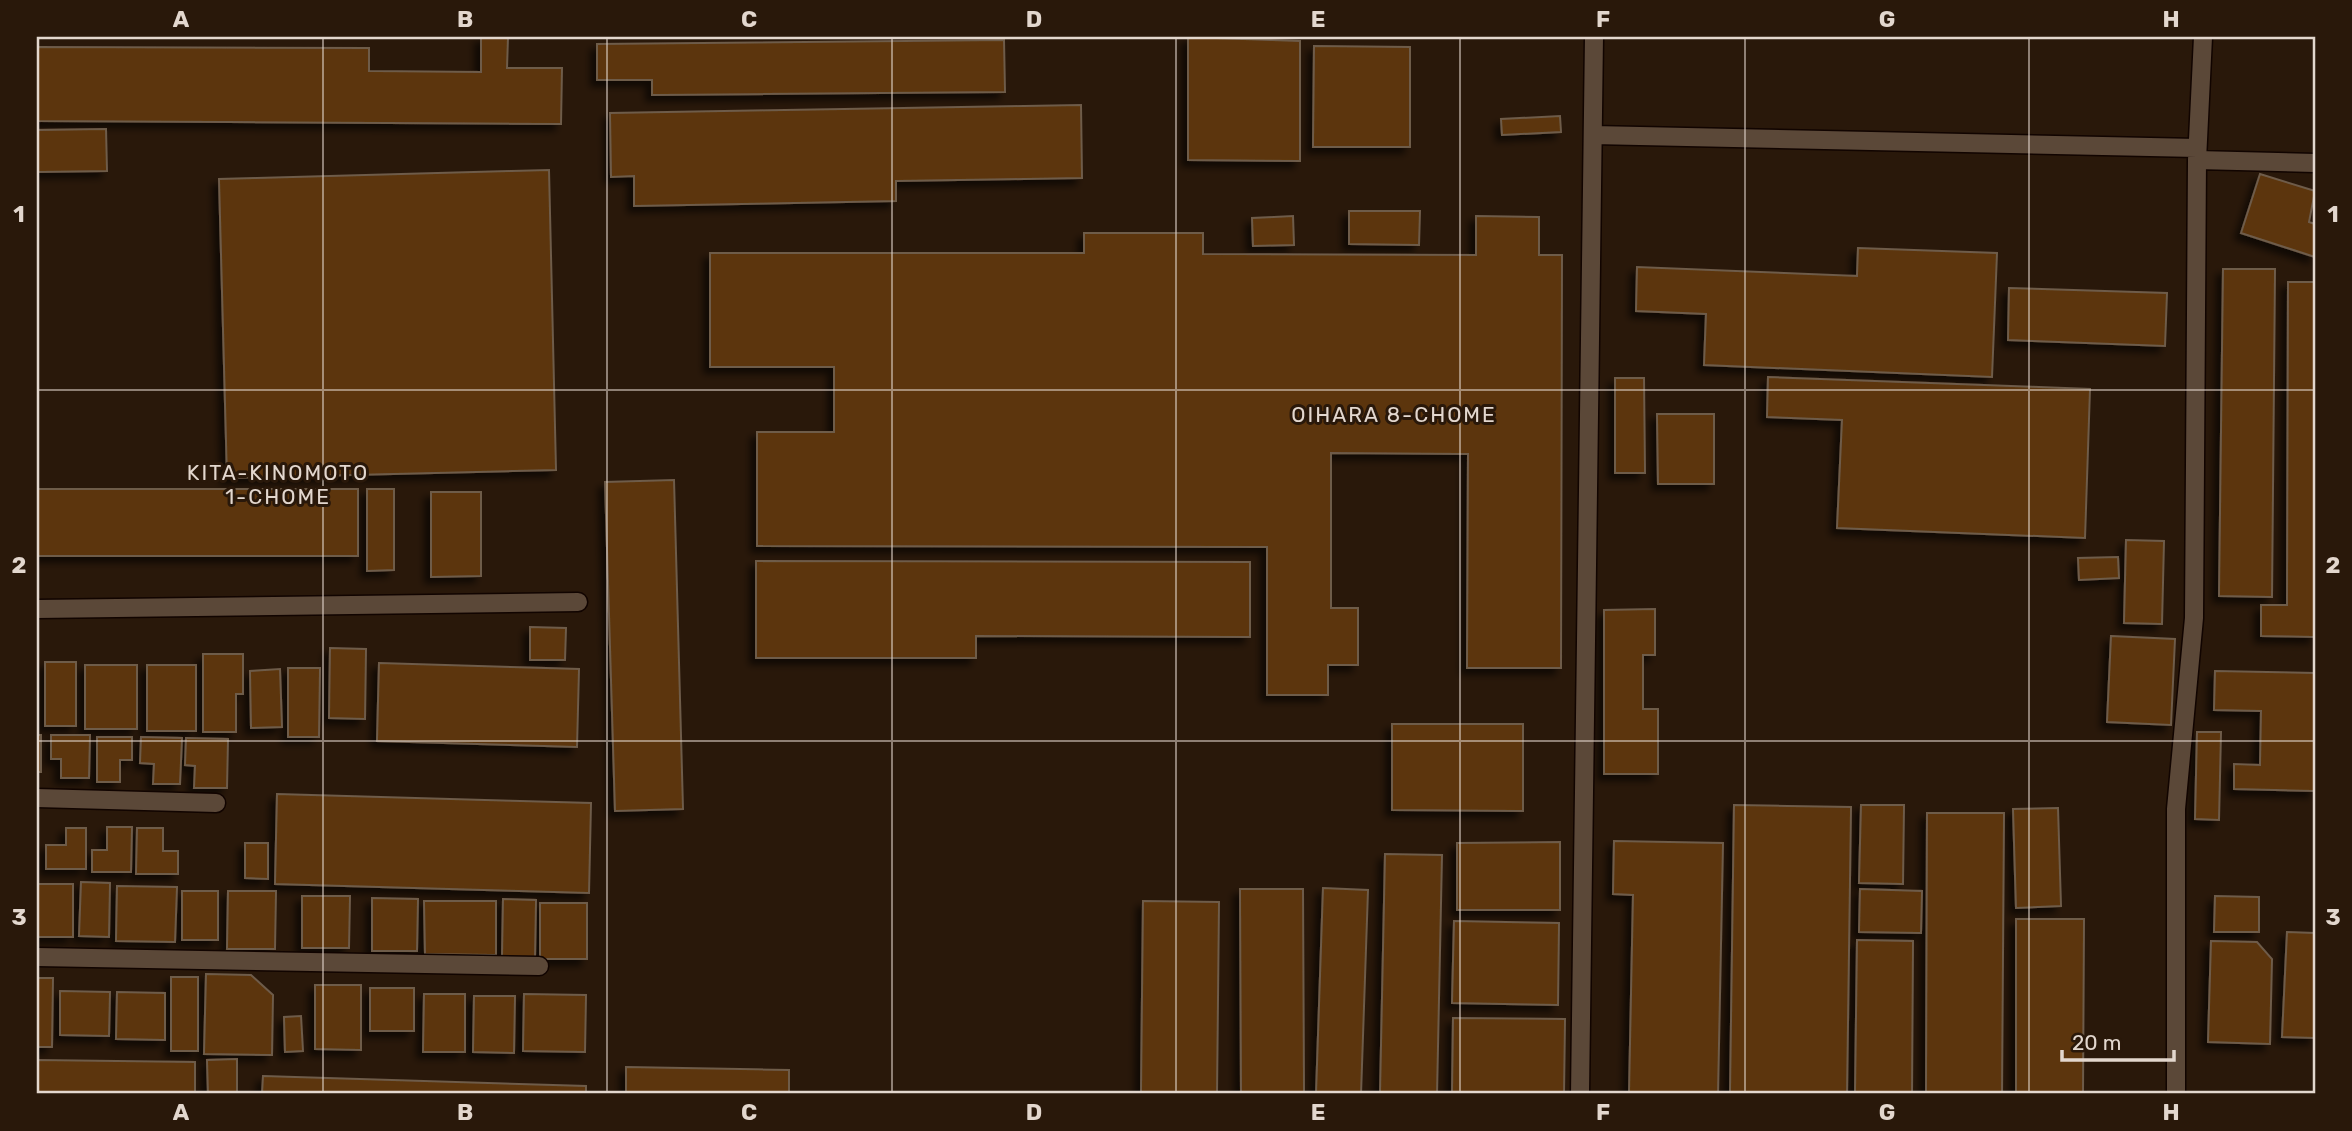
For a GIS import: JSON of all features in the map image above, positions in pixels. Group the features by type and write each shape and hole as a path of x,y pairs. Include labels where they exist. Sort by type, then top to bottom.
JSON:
{"street":[{"path":"1580,1094 1594,37"},
{"path":"2176,1094 2176,809 2194,618 2197,154 2203,37"},
{"path":"1593,135 2197,154 2315,163"},
{"path":"37,609 578,602"},
{"path":"37,799 216,803"},
{"path":"37,957 540,966"}],"building":[{"path":"481,37 508,37 507,68 562,68 561,124 37,121 37,47 369,48 369,71 481,72"},
{"path":"1188,37 1300,41 1300,161 1188,160"},
{"path":"1004,40 1005,92 652,95 652,80 597,80 597,44"},
{"path":"1314,46 1410,47 1410,147 1313,147"},
{"path":"1081,105 1082,178 896,181 896,201 634,206 634,176 611,177 610,113"},
{"path":"1560,116 1561,132 1502,135 1501,119"},
{"path":"106,129 107,171 37,172 37,130"},
{"path":"549,170 556,470 227,478 219,179"},
{"path":"2260,174 2315,191 2309,222 2315,224 2315,257 2241,233"},
{"path":"1349,211 1420,211 1419,245 1349,244"},
{"path":"1293,216 1294,245 1253,246 1252,218"},
{"path":"1476,216 1539,217 1539,255 1562,255 1561,668 1467,668 1468,454 1331,453 1331,608 1358,608 1358,665 1328,665 1328,695 1267,695 1267,547 757,546 757,432 834,432 834,367 710,367 710,253 1084,253 1084,233 1203,233 1203,254 1476,255"},
{"path":"1858,248 1997,253 1992,377 1704,365 1706,314 1636,311 1637,267 1857,276"},
{"path":"2223,269 2275,269 2272,597 2219,596"},
{"path":"2288,282 2315,282 2315,637 2261,636 2261,605 2287,605"},
{"path":"2009,288 2167,293 2165,346 2008,340"},
{"path":"1768,377 2090,389 2085,538 1837,528 1842,420 1767,417"},
{"path":"1615,378 1644,378 1645,473 1615,473"},
{"path":"1657,414 1714,414 1714,484 1658,484"},
{"path":"674,480 683,809 615,811 605,482"},
{"path":"37,489 358,489 358,556 37,556"},
{"path":"367,489 394,489 394,570 367,571"},
{"path":"431,492 481,492 481,576 431,577"},
{"path":"2126,540 2164,541 2162,624 2124,623"},
{"path":"2118,557 2119,578 2079,580 2078,558"},
{"path":"756,561 1250,562 1250,637 976,636 976,658 756,658"},
{"path":"1655,609 1655,655 1643,655 1643,709 1658,709 1658,774 1604,774 1604,610"},
{"path":"530,627 566,628 565,660 530,660"},
{"path":"2111,636 2175,639 2171,725 2107,722"},
{"path":"330,648 366,649 365,719 329,718"},
{"path":"203,654 243,654 243,694 236,694 236,732 203,732"},
{"path":"45,662 76,662 76,726 45,726"},
{"path":"379,663 579,669 577,747 377,741"},
{"path":"85,665 137,665 137,729 85,729"},
{"path":"147,665 196,665 196,731 147,731"},
{"path":"288,668 320,668 319,737 288,737"},
{"path":"280,669 282,727 251,728 250,671"},
{"path":"2215,671 2315,673 2315,791 2234,789 2234,764 2260,765 2261,711 2214,710"},
{"path":"1392,724 1523,724 1523,811 1392,810"},
{"path":"2197,732 2221,732 2219,820 2195,819"},
{"path":"37,735 41,735 41,772 37,772"},
{"path":"51,735 90,735 89,778 61,778 61,759 51,759"},
{"path":"97,737 132,737 132,760 120,760 120,782 97,782"},
{"path":"141,737 182,738 180,784 153,784 154,764 140,763"},
{"path":"186,738 228,739 227,788 194,788 195,766 185,765"},
{"path":"277,794 591,803 589,893 275,884"},
{"path":"1734,805 1851,807 1847,1094 1730,1094"},
{"path":"1861,805 1904,805 1903,884 1859,883"},
{"path":"2058,808 2061,906 2016,908 2013,809"},
{"path":"1927,813 2004,813 2002,1094 1926,1094"},
{"path":"107,827 132,827 131,872 92,872 92,850 107,850"},
{"path":"66,828 86,828 86,869 46,869 46,845 66,845"},
{"path":"137,828 163,828 163,851 178,851 178,874 136,874"},
{"path":"1614,841 1723,843 1718,1094 1629,1094 1633,895 1613,894"},
{"path":"1560,842 1560,910 1457,910 1457,843"},
{"path":"245,843 268,843 268,879 245,878"},
{"path":"1385,854 1442,855 1437,1094 1380,1094"},
{"path":"81,882 110,883 109,937 79,936"},
{"path":"37,884 73,884 73,937 37,937"},
{"path":"117,886 177,887 175,942 116,941"},
{"path":"1323,888 1368,890 1361,1094 1316,1094"},
{"path":"1240,889 1303,889 1304,1094 1241,1094"},
{"path":"1860,889 1922,891 1921,933 1859,932"},
{"path":"182,891 218,891 218,940 182,940"},
{"path":"228,891 276,891 275,949 227,949"},
{"path":"302,896 350,896 349,948 302,948"},
{"path":"2215,896 2259,897 2259,932 2214,932"},
{"path":"372,898 418,899 417,951 372,951"},
{"path":"503,899 536,900 535,958 502,957"},
{"path":"424,901 496,901 496,955 425,954"},
{"path":"1143,901 1219,902 1217,1094 1141,1094"},
{"path":"540,903 587,903 587,959 540,959"},
{"path":"2016,919 2084,919 2083,1094 2016,1094"},
{"path":"1454,921 1559,923 1558,1005 1452,1003"},
{"path":"2287,932 2315,933 2315,1038 2282,1037"},
{"path":"1857,940 1913,941 1912,1094 1855,1094"},
{"path":"2211,941 2257,942 2272,959 2270,1044 2208,1042"},
{"path":"206,974 251,975 273,995 272,1055 204,1054"},
{"path":"171,977 198,977 198,1051 171,1051"},
{"path":"37,978 53,978 52,1047 37,1047"},
{"path":"315,985 361,985 361,1050 315,1049"},
{"path":"370,988 414,988 414,1031 370,1031"},
{"path":"60,991 110,992 109,1036 60,1035"},
{"path":"117,992 165,993 165,1040 116,1039"},
{"path":"424,994 465,994 465,1052 423,1052"},
{"path":"524,994 586,995 585,1052 523,1051"},
{"path":"474,996 515,996 514,1053 473,1052"},
{"path":"301,1016 303,1051 285,1052 284,1017"},
{"path":"1453,1018 1565,1019 1564,1094 1452,1094"},
{"path":"237,1059 237,1094 208,1094 207,1060"},
{"path":"37,1060 195,1062 195,1094 37,1094"},
{"path":"626,1067 789,1070 789,1094 626,1094"},
{"path":"263,1076 586,1086 586,1094 262,1094"}],"district":[{"name":"OIHARA 8-CHOME","path":"1394,414"},
{"name":"KITA-KINOMOTO 1-CHOME","path":"278,484"}]}
